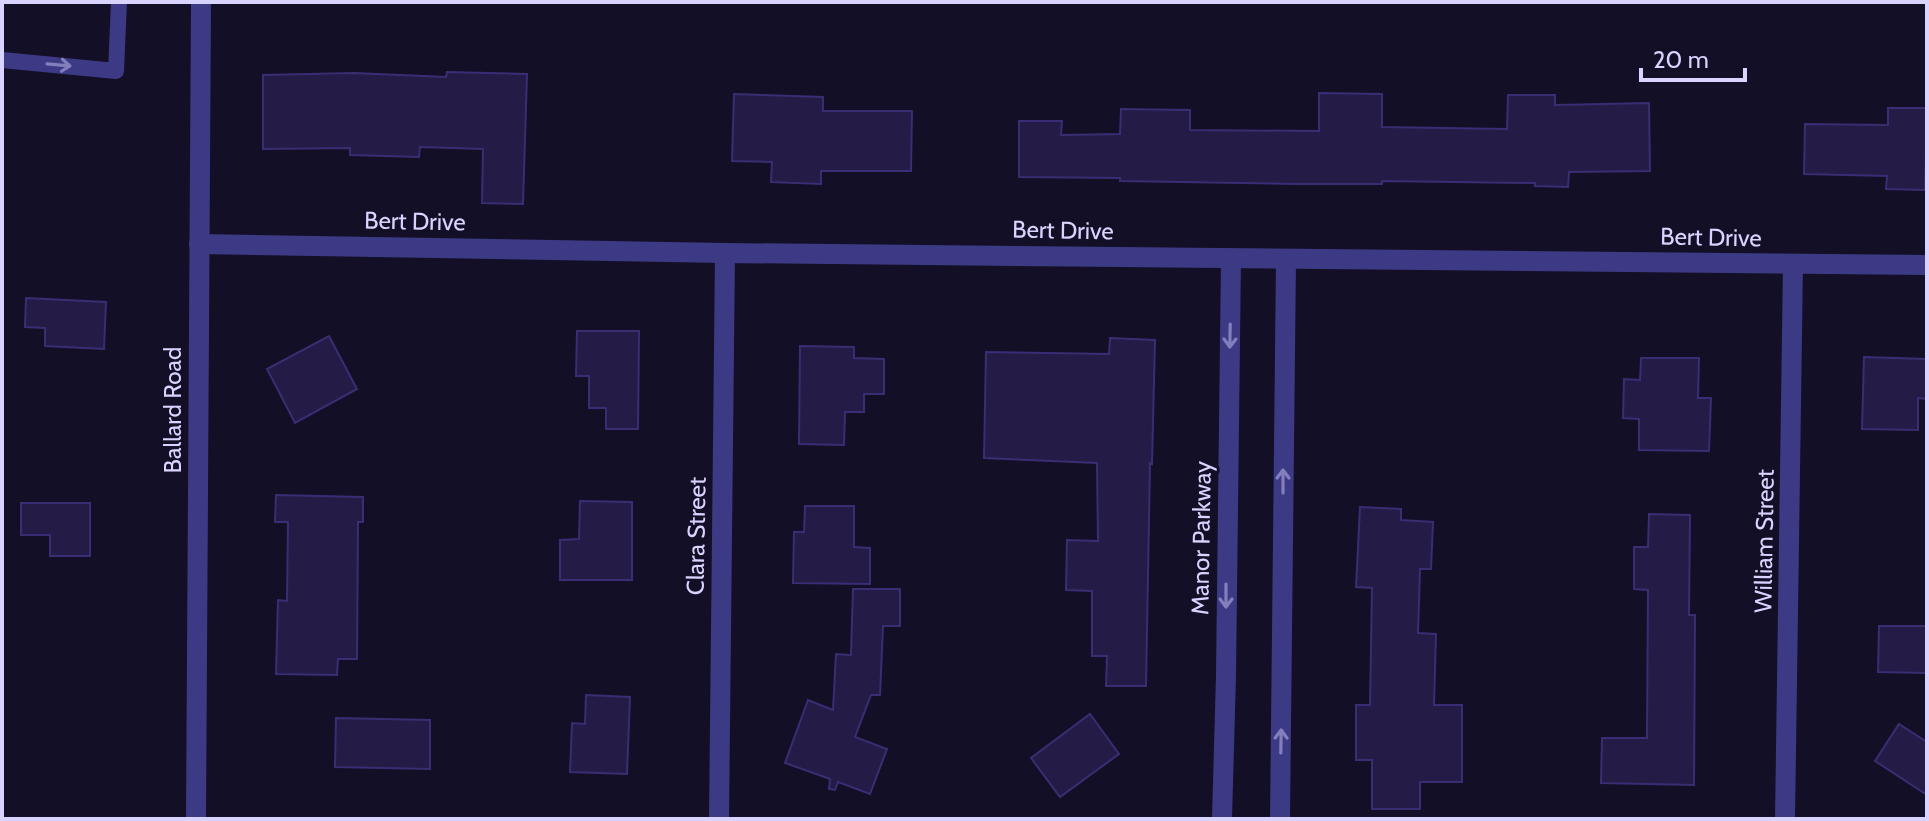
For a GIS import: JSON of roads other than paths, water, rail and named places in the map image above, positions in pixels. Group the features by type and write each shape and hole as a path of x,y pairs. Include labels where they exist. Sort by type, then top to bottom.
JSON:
{"street":[{"name":"Ballard Road","path":"196,819 201,2"},
{"name":"Bert Drive","path":"199,244 725,253 1927,265"},
{"name":"Clara Street","path":"719,819 725,253"},
{"name":"Manor Parkway","path":"1222,819 1231,258"},
{"path":"1280,819 1286,259"},
{"name":"William Street","path":"1785,819 1793,264"}],"lane":[{"path":"2,60 116,71 119,2"}]}
